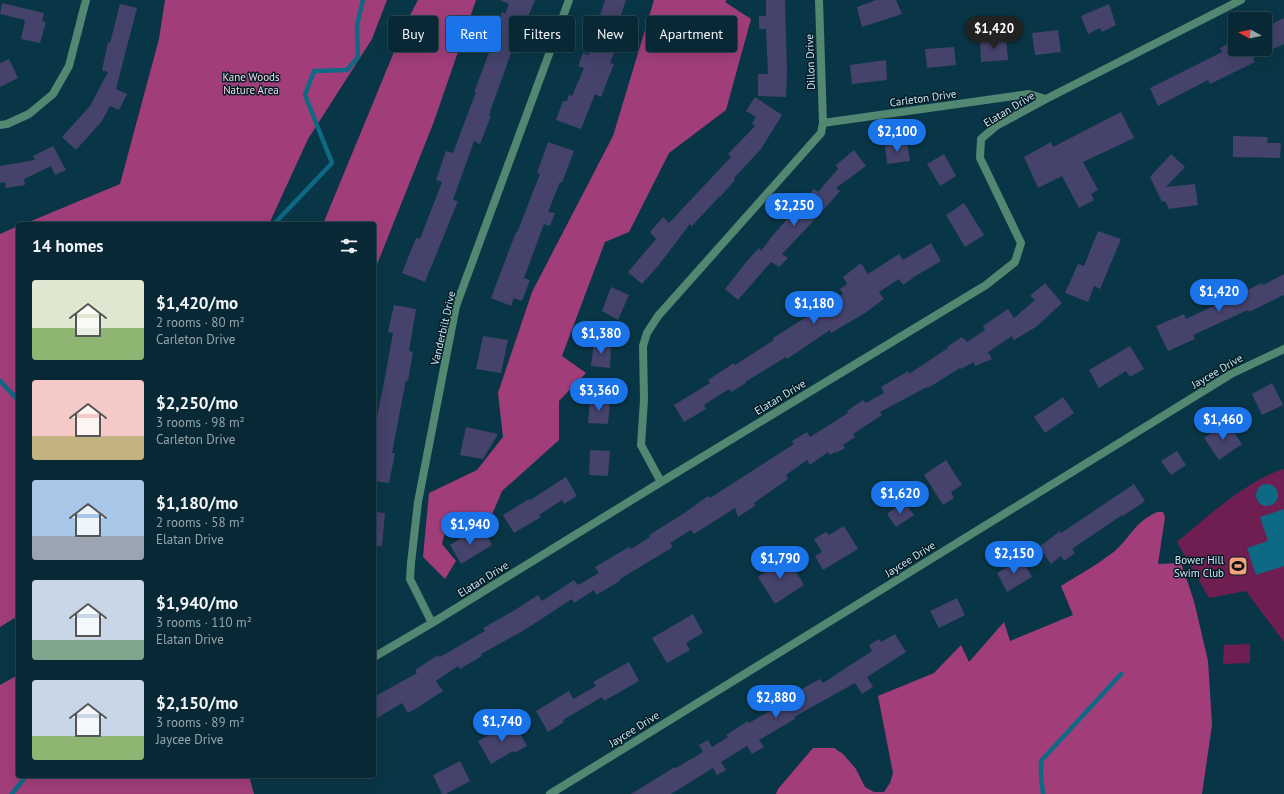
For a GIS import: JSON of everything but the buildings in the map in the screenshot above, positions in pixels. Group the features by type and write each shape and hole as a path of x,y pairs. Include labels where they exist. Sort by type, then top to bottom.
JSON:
{"street":[{"path":"0,125 7,124 29,114 53,94 69,66 86,0"},
{"name":"Vanderbilt Drive","path":"432,623 410,579 411,563 418,502 456,306 569,0"},
{"name":"Dillon Drive","path":"819,0 823,123"},
{"path":"1046,99 1240,0"},
{"name":"Carleton Drive","path":"823,123 1029,94 1046,99"},
{"name":"Elatan Drive","path":"376,656 986,285 1015,262 1020,243 980,158 981,139 996,126 1046,99"},
{"path":"661,482 641,444 644,400 643,346 647,333 658,316 821,133 823,123"},
{"name":"Jaycee Drive","path":"550,794 1231,374 1284,348"}],"shaded area":[{"name":"Bower Hill Swim Club","path":"1284,469 1284,642 1246,591 1209,598 1177,542 1242,490 1270,474"},
{"path":"1250,644 1250,663 1223,664 1224,645"}],"green space":[{"name":"Kane Woods Nature Area","path":"165,0 387,0 372,39 308,139 270,222 29,222 120,184 159,39"},
{"path":"418,0 476,0 470,16 446,16 446,52 458,52 433,124 376,267 376,222 324,222 394,52 438,52 438,16 410,16"},
{"path":"654,0 727,0 725,2 751,19 726,110 669,153 629,232 605,242 562,356 586,373 559,401 559,440 502,491 488,524 458,517 447,523 442,544 456,561 445,579 423,557 429,493 477,470 503,437 498,393 532,292 613,136 646,27 646,52 737,52 737,16 649,16"},
{"path":"16,227 16,617 0,627 0,234"},
{"path":"1157,512 1163,512 1165,517 1158,564 1181,563 1194,601 1208,661 1212,725 1202,794 776,794 778,789 813,748 834,748 843,754 856,769 865,787 874,792 884,792 890,783 893,773 878,696 934,673 961,645 969,662 1004,622 1010,641 1073,615 1061,586 1110,555 1139,524"},
{"path":"16,676 16,778 250,778 254,794 0,794 0,685"}],"water":[{"path":"1267,484 1275,487 1278,495 1275,503 1267,506 1259,503 1256,495 1259,487"},
{"path":"1284,509 1284,566 1256,575 1247,548 1268,541 1260,517"}],"waterway":[{"path":"276,222 332,163 305,95 314,71 347,70 358,57 357,25 363,0"},
{"path":"0,381 16,398"},
{"path":"1043,794 1041,761 1121,674"},
{"path":"12,794 24,778"}],"place":[{"name":"Bower Hill Swim Club","path":"1238,566"}]}
